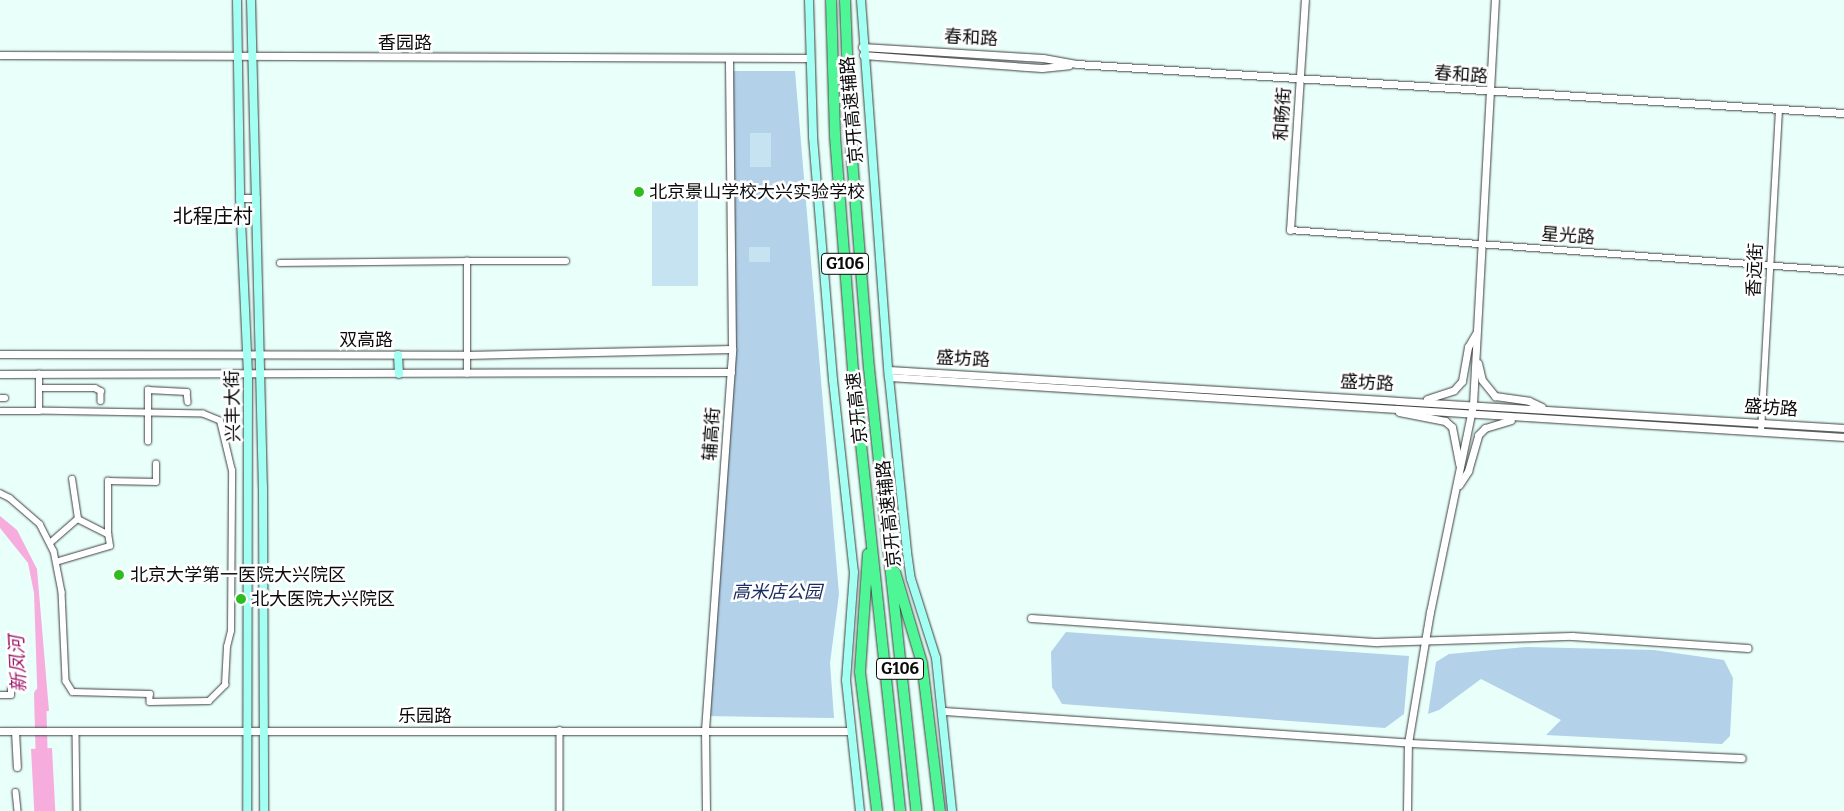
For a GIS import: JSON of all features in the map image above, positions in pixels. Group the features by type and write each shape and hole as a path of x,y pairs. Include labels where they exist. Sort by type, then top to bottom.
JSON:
{"highway":[{"name":"京开高速","path":"831,0 835,136 853,369 900,811"},
{"name":"京开高速","path":"845,0 850,134 885,526 916,811"},
{"path":"885,526 902,602 922,663 940,811"},
{"path":"870,528 860,672 877,811"}],"main road":[{"name":"兴丰大街","path":"238,0 240,198 248,374 247,811"},
{"name":"兴丰大街","path":"251,0 251,57 261,355 264,811"},
{"path":"809,0 810,58 833,380 854,572 846,680 849,730 860,811"},
{"name":"京开高速辅路","path":"861,0 863,51 889,373 911,579 936,658 944,711 952,811"},
{"path":"398,355 399,374"}],"street":[{"name":"和畅街","path":"1290,230 1305,0"},
{"path":"1407,811 1408,743 1425,643 1474,404 1495,0"},
{"name":"春和路","path":"863,51 1042,68 1077,64 1489,92 1844,113"},
{"name":"香园路","path":"0,55 810,58"},
{"name":"辅高街","path":"706,811 705,730 732,349 729,59"},
{"name":"香远街","path":"1760,432 1779,110"},
{"path":"240,198 256,198"},
{"name":"星光路","path":"1290,230 1844,271"},
{"path":"466,261 467,374"},
{"path":"280,263 566,261"},
{"path":"1415,401 1438,397 1454,390 1462,382 1468,347 1477,330"},
{"name":"双高路","path":"0,354 466,355 732,349"},
{"path":"1476,352 1482,380 1495,396 1529,401 1546,409"},
{"name":"双高路","path":"0,374 731,372"},
{"name":"盛坊路","path":"889,373 1474,404 1844,428"},
{"name":"盛坊路","path":"889,373 1472,414 1844,437"},
{"path":"39,374 39,411"},
{"path":"39,388 95,388 101,391 102,401"},
{"path":"148,442 148,390 187,392 188,402"},
{"path":"1389,408 1445,421 1452,427 1460,472"},
{"path":"0,411 203,414 220,421 232,470 231,630 227,646 225,685 209,701 150,702 150,694 74,692 66,681 62,592 50,543 40,524 10,498 0,494"},
{"path":"1456,490 1468,471 1478,435 1502,421 1524,417"},
{"path":"56,562 110,546 108,534 108,482 156,482 156,464"},
{"path":"72,479 78,519"},
{"path":"78,519 108,534"},
{"path":"50,543 78,519"},
{"path":"1031,618 1425,643 1572,636 1748,648"},
{"path":"0,695 10,695 11,689"},
{"path":"944,711 1408,743 1742,758"},
{"path":"560,730 560,811"},
{"name":"乐园路","path":"0,731 849,730"},
{"path":"15,731 17,767"},
{"path":"76,731 77,811"},
{"path":"16,792 18,811"}],"green space":[{"name":"高米店公园","path":"729,71 795,71 839,594 830,663 834,718 706,716 729,401"},
{"path":"1066,632 1409,656 1404,714 1385,728 1062,704 1052,687 1051,652"},
{"path":"1527,647 1654,650 1724,660 1733,678 1730,736 1722,744 1546,735 1561,720 1481,679 1439,710 1428,714 1436,662 1449,654"}],"shaded area":[{"path":"750,133 771,133 771,167 750,167"},
{"path":"652,196 698,196 698,286 652,286"},
{"path":"749,247 770,247 770,262 749,262"},
{"path":"0,516 17,530 37,569 49,711 38,712 34,593 28,563 0,528"},
{"path":"52,748 55,811 34,811 31,749"}],"waterway":[{"name":"新凤河","path":"40,694 42,764"}],"place":[{"name":"北京景山学校大兴实验学校","path":"639,192"},
{"name":"北京大学第一医院大兴院区","path":"119,575"},
{"name":"北大医院大兴院区","path":"241,599"}],"district":[{"name":"北程庄村","path":"213,216"}]}
